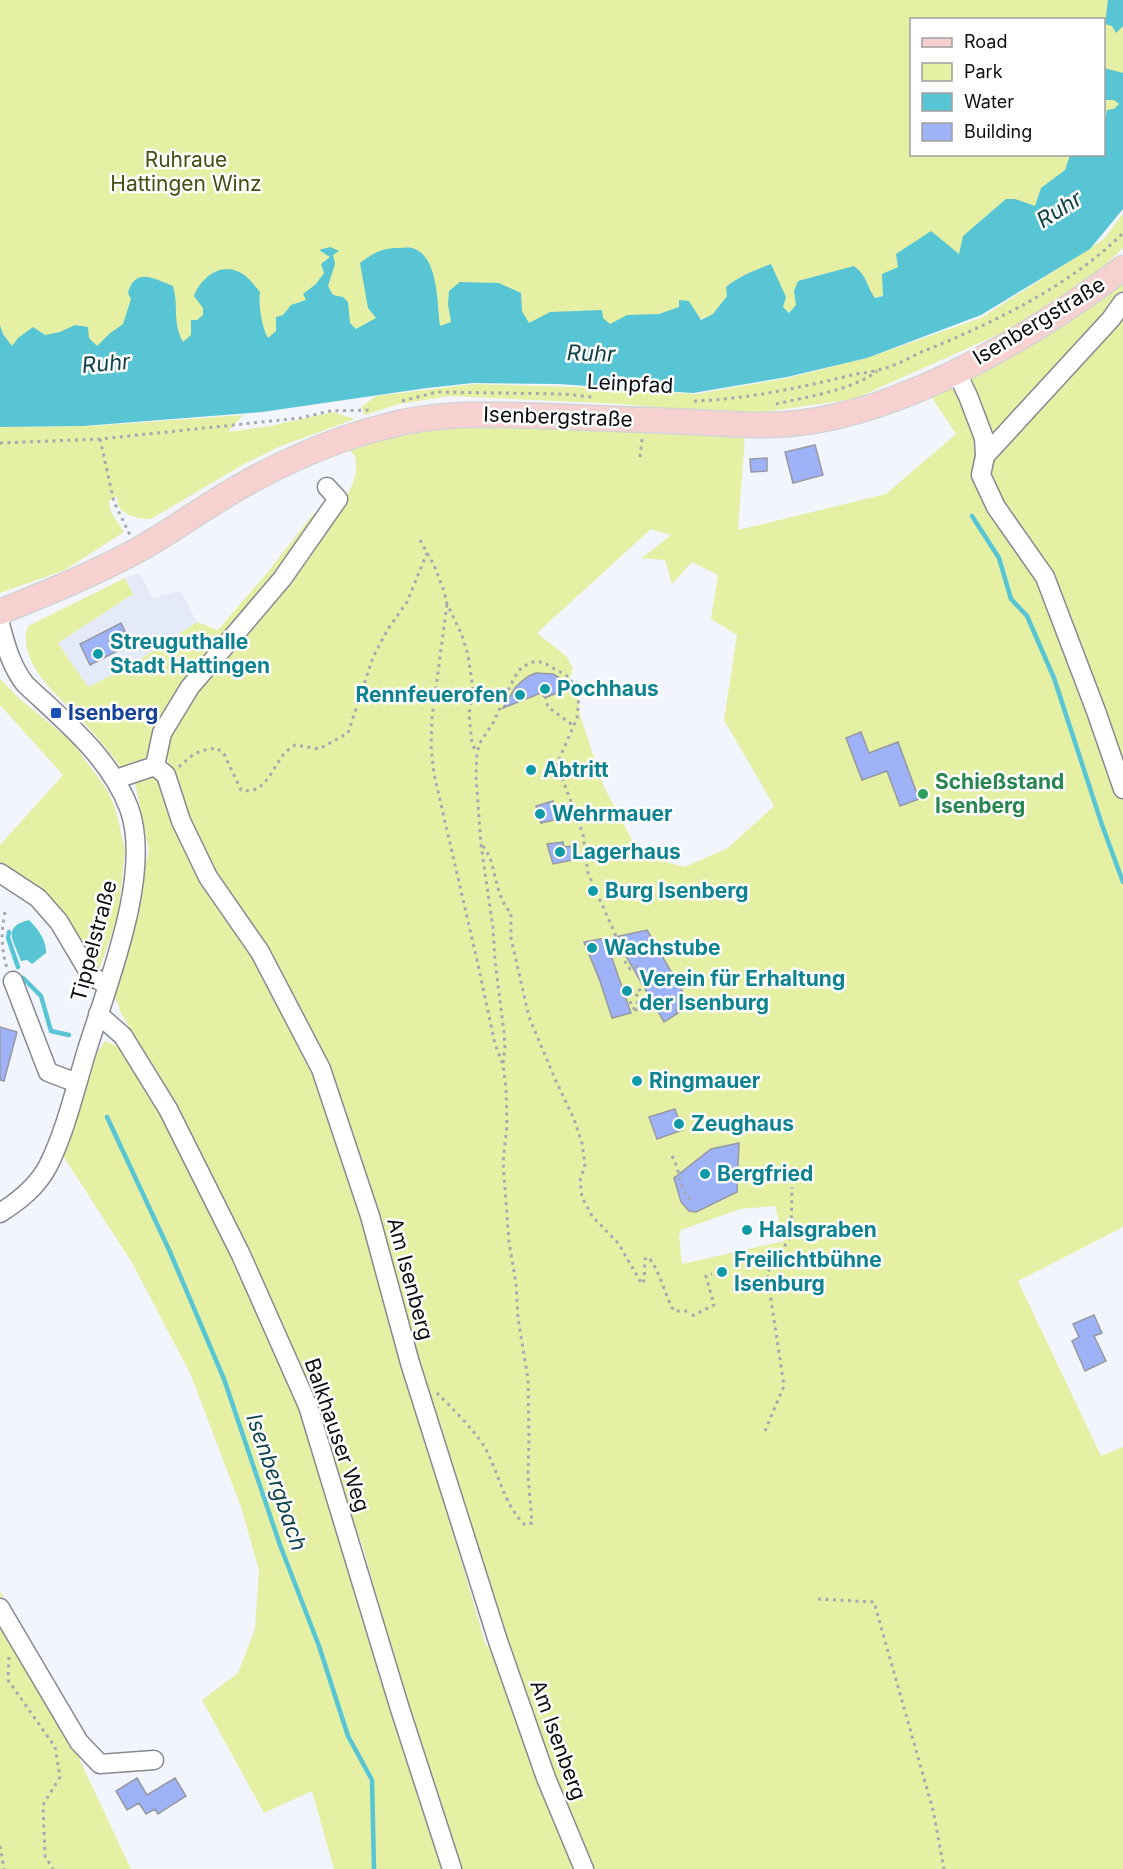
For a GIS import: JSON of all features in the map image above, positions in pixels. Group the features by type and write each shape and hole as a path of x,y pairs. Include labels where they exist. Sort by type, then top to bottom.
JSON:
{"main road":[{"name":"Isenbergstraße","path":"0,612 72,584 138,550 236,489 280,466 326,445 386,426 453,414 734,424 798,423 856,412 882,404 956,371 1013,341 1067,308 1123,268"}],"street":[{"path":"985,456 1111,320 1123,302"},
{"path":"956,371 984,438 985,456 981,475 996,507 1045,577 1123,789"},
{"path":"116,779 160,771 162,733 190,687 282,579 338,499 327,487"},
{"name":"Tippelstraße","path":"0,624 16,672 25,684 97,753 116,779 129,809 136,848 134,883 126,921 59,1140 47,1168 36,1184 24,1197 0,1214"},
{"name":"Am Isenberg","path":"160,771 204,869 260,952 321,1069 370,1216 410,1363 498,1641 546,1778 584,1869"},
{"path":"0,873 38,898 59,922 91,976 107,985"},
{"path":"13,981 48,1072 77,1083"},
{"name":"Balkhauser Weg","path":"98,1014 123,1036 168,1109 241,1255 308,1406 400,1709 452,1869"},
{"path":"0,1608 79,1742 100,1764 154,1760"}],"path":[{"name":"Leinpfad","path":"692,401 798,388 879,370 955,339 1029,301 1072,274 1109,247 1123,233"},
{"path":"768,406 830,391 869,378 879,370"},
{"name":"Leinpfad","path":"403,401 437,392 563,394 598,397"},
{"path":"0,444 100,439 300,418 330,411 368,410 380,407"},
{"path":"100,439 114,502 138,550"},
{"path":"420,540 444,591 468,655 473,688 469,714 472,744 477,752"},
{"path":"160,771 173,772 200,750 217,748 224,754 241,790 248,792 262,786 284,753 295,745 319,749 348,733 373,657 387,628 407,602 427,554"},
{"path":"447,604 432,718 431,746 434,774 495,1044 503,1065"},
{"path":"437,1392 483,1446 498,1481 518,1518 525,1525 532,1523 528,1476 528,1379 518,1318 505,1191 504,1162 508,1116 503,1065 504,1032 476,776 477,752 481,741 493,723 514,678 521,668 530,663 546,664 569,677 579,696 577,718 568,734 557,764 583,834 588,873 616,936 620,954 630,969 638,966 645,987 636,992 639,1000 634,1014"},
{"path":"545,696 549,707 574,726"},
{"path":"482,845 490,856 499,892 511,913 511,938 529,1017 555,1079 568,1102 582,1143 585,1165 580,1181 582,1197 592,1216 618,1243 642,1284 645,1259 648,1257 654,1265 674,1311 691,1313 714,1305 706,1276 712,1274"},
{"path":"5,912 1,949 13,981"},
{"path":"628,994 632,1008 636,1009"},
{"path":"672,1156 677,1164 686,1195 694,1202"},
{"path":"765,1431 784,1386 767,1273 791,1236 792,1187"},
{"path":"818,1599 874,1602 933,1810 944,1869"},
{"path":"9,1648 8,1680 55,1747 60,1777 43,1804 45,1856 53,1869"},
{"path":"0,1846 4,1869"}],"shaded area":[{"path":"140,573 152,598 180,591 197,622 130,666 88,687 58,643 133,594 125,578"}],"green space":[{"name":"Ruhraue Hattingen Winz","path":"0,0 1123,0 1123,117 1105,141 1105,18 910,18 910,156 1093,156 1076,177 970,256 883,296 793,308 789,313 785,309 710,316 701,319 699,317 561,329 123,348 0,347"},
{"path":"1123,214 1123,248 1093,276 1015,327 854,399 742,415 621,404 450,396 399,404 365,415 361,407 376,396 474,384 696,394 788,378 867,358 981,318 1103,240"},
{"path":"1123,278 1123,1227 1018,1281 1101,1456 1123,1447 1123,1869 334,1869 312,1791 264,1813 202,1700 238,1673 255,1629 259,1570 241,1507 190,1373 131,1261 63,1156 94,1057 105,1041 122,1048 162,1115 303,1413 404,1695 363,1547 344,1498 176,1107 121,1013 113,991 133,921 149,850 135,783 146,776 159,780 257,954 314,1068 365,1217 403,1361 486,1646 503,1640 324,1066 185,818 183,793 171,775 167,758 123,770 92,731 44,681 35,668 28,654 26,640 28,626 125,578 133,594 58,643 88,687 130,666 197,622 218,630 314,513 328,522 344,500 353,484 356,466 354,456 346,446 399,432 459,425 745,435 738,530 886,494 956,434 930,395","holes":["651,529 671,535 642,558 665,560 672,584 692,562 718,575 711,619 737,635 724,720 774,806 728,848 685,867 640,855 604,787 580,715 578,695 570,679 573,668 567,657 537,633","775,1206 784,1241 682,1264 679,1237 681,1230 740,1209"]},
{"path":"333,412 355,419 281,446 244,464 151,519 138,518 125,513 118,505 117,496 109,501 111,512 124,532 65,570 0,593 0,427 92,426 243,415 228,432 270,426"},
{"path":"0,679 19,698 71,741 106,788 115,807 125,850 118,917 98,972 0,864 0,845 63,775 0,705"},
{"path":"0,1590 131,1869 0,1869"}],"water":[{"path":"1108,0 1123,0 1123,26 1116,33 1112,26 1105,24"},
{"name":"Ruhr","path":"1105,68 1123,73 1123,209 1090,249 981,315 867,358 787,377 693,393 558,384 473,383 262,412 83,426 0,427 0,325 3,334 12,346 18,338 33,327 45,335 60,332 75,325 88,327 89,338 97,346 123,324 131,299 128,293 131,285 135,280 146,277 173,286 178,327 183,342 191,335 191,320 197,320 203,315 203,308 194,296 201,284 218,271 232,269 245,276 260,292 261,316 268,338 276,331 276,317 283,315 291,305 306,300 303,294 316,284 324,273 321,264 330,257 319,250 330,247 339,251 333,255 335,264 328,286 333,295 343,297 348,302 350,323 356,329 376,318 368,308 360,263 369,256 393,248 412,248 421,252 427,260 435,282 440,326 451,322 448,304 449,291 460,282 499,283 521,293 522,311 529,323 550,312 602,310 603,318 610,324 627,315 659,314 679,307 679,300 689,301 701,320 713,314 727,296 726,287 742,276 771,264 786,297 783,307 789,313 796,305 794,291 798,281 854,266 865,278 875,298 883,296 882,274 898,267 896,254 931,231 959,254 963,236 1006,199 1015,199 1035,206 1041,188 1065,170 1070,156 1105,156 1105,121 1107,110 1114,109 1119,104 1114,100 1105,100"},
{"path":"29,920 41,935 46,949 46,953 32,964 27,960 21,961 12,936 15,927"}],"building":[{"path":"815,445 823,475 793,483 785,452"},
{"path":"767,458 767,471 751,472 750,459"},
{"name":"Streuguthalle Stadt Hattingen","path":"121,623 131,644 90,665 80,644"},
{"path":"536,673 553,674 574,686 547,697 541,693 503,708 515,688"},
{"name":"Schießstand Isenberg","path":"861,732 869,753 898,742 919,799 900,806 887,771 862,780 846,738"},
{"path":"553,801 558,819 541,823 536,806"},
{"path":"563,842 564,847 571,846 573,860 553,864 547,844"},
{"path":"647,930 683,992 676,1010 678,1013 664,1022 615,937"},
{"path":"605,938 631,1013 612,1018 584,942"},
{"path":"0,1027 17,1032 4,1081 0,1080"},
{"path":"675,1109 682,1130 657,1139 649,1117"},
{"path":"739,1143 737,1192 696,1212 689,1211 681,1202 674,1178 711,1149"},
{"path":"1094,1315 1102,1333 1094,1336 1106,1361 1085,1371 1072,1341 1079,1337 1073,1324"},
{"path":"137,1778 147,1795 175,1778 186,1796 158,1814 155,1809 146,1814 139,1803 127,1810 116,1791"}],"waterway":[{"path":"972,516 999,558 1011,599 1027,616 1054,678 1123,882"},
{"name":"Isenbergbach","path":"9,932 8,938 18,967"},
{"name":"Isenbergbach","path":"23,978 41,996 51,1031 69,1035"},
{"name":"Isenbergbach","path":"107,1117 170,1252 224,1379 280,1545 319,1646 348,1736 372,1780 374,1869"}],"place":[{"name":"Streuguthalle Stadt Hattingen","path":"98,654"},
{"name":"Pochhaus","path":"545,689"},
{"name":"Rennfeuerofen","path":"520,695"},
{"name":"Isenberg","path":"56,713"},
{"name":"Abtritt","path":"531,770"},
{"name":"Schießstand Isenberg","path":"923,794"},
{"name":"Wehrmauer","path":"540,814"},
{"name":"Lagerhaus","path":"560,852"},
{"name":"Burg Isenberg","path":"593,891"},
{"name":"Wachstube","path":"592,948"},
{"name":"Verein für Erhaltung der Isenburg","path":"627,991"},
{"name":"Ringmauer","path":"637,1081"},
{"name":"Zeughaus","path":"679,1124"},
{"name":"Bergfried","path":"705,1174"},
{"name":"Halsgraben","path":"747,1230"},
{"name":"Freilichtbühne Isenburg","path":"722,1272"}]}
